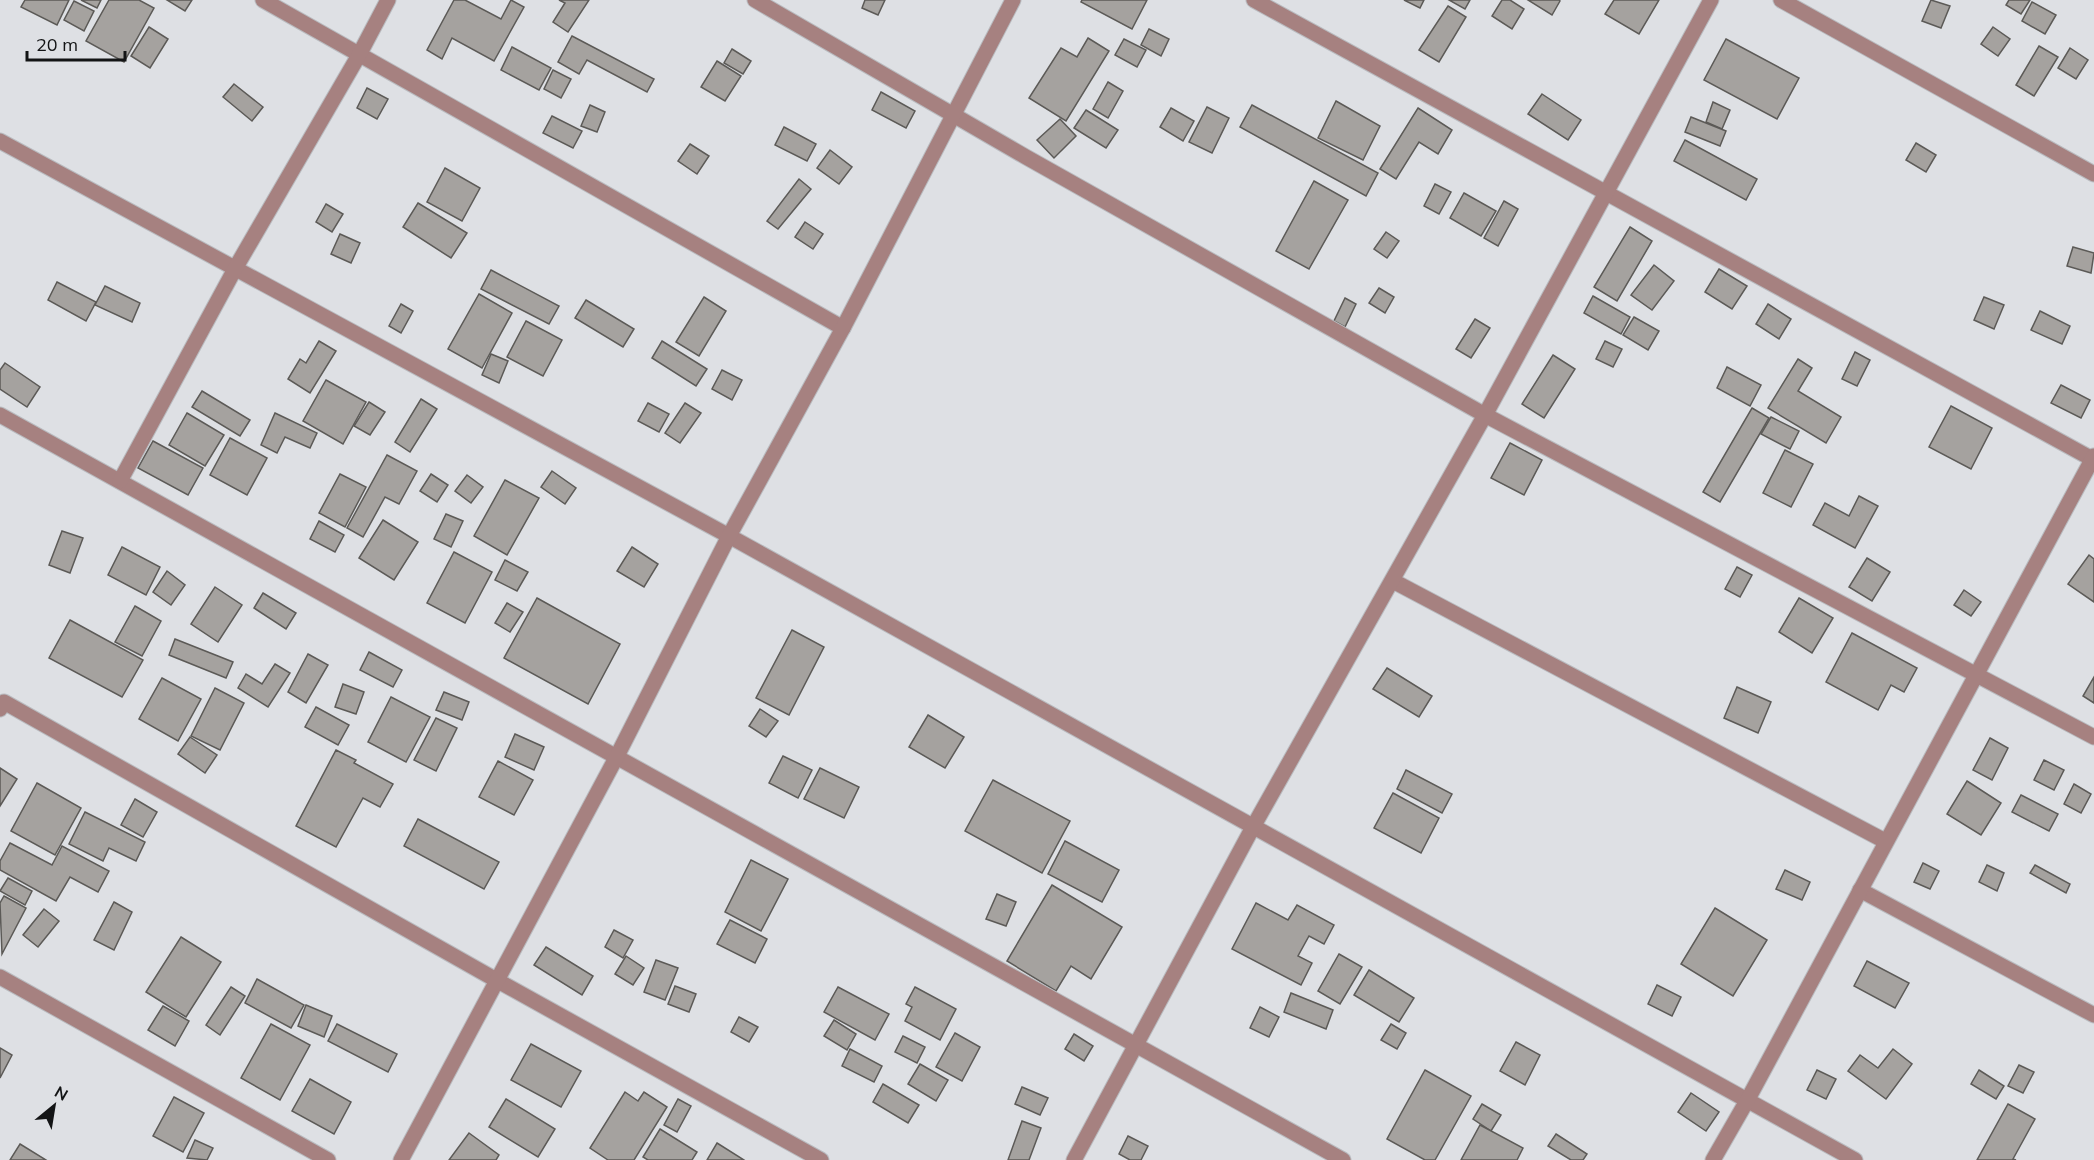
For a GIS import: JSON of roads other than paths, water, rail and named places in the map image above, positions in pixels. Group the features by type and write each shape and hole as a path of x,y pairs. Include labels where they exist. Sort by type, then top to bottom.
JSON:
{"street":[{"path":"263,0 843,328"},
{"path":"120,482 236,267 359,55 388,0"},
{"path":"754,0 1485,415 1976,672 2094,737"},
{"path":"401,1160 616,758 729,536 843,328 1013,0"},
{"path":"1254,0 2093,458 1713,1160"},
{"path":"1074,1160 1253,827 1485,415 1711,0"},
{"path":"1781,0 2094,174"},
{"path":"0,141 729,536 1855,1160"},
{"path":"0,415 1343,1160"},
{"path":"1393,581 1885,841"},
{"path":"1,703 821,1160"},
{"path":"1860,890 2094,1015"},
{"path":"0,977 328,1160"}]}
